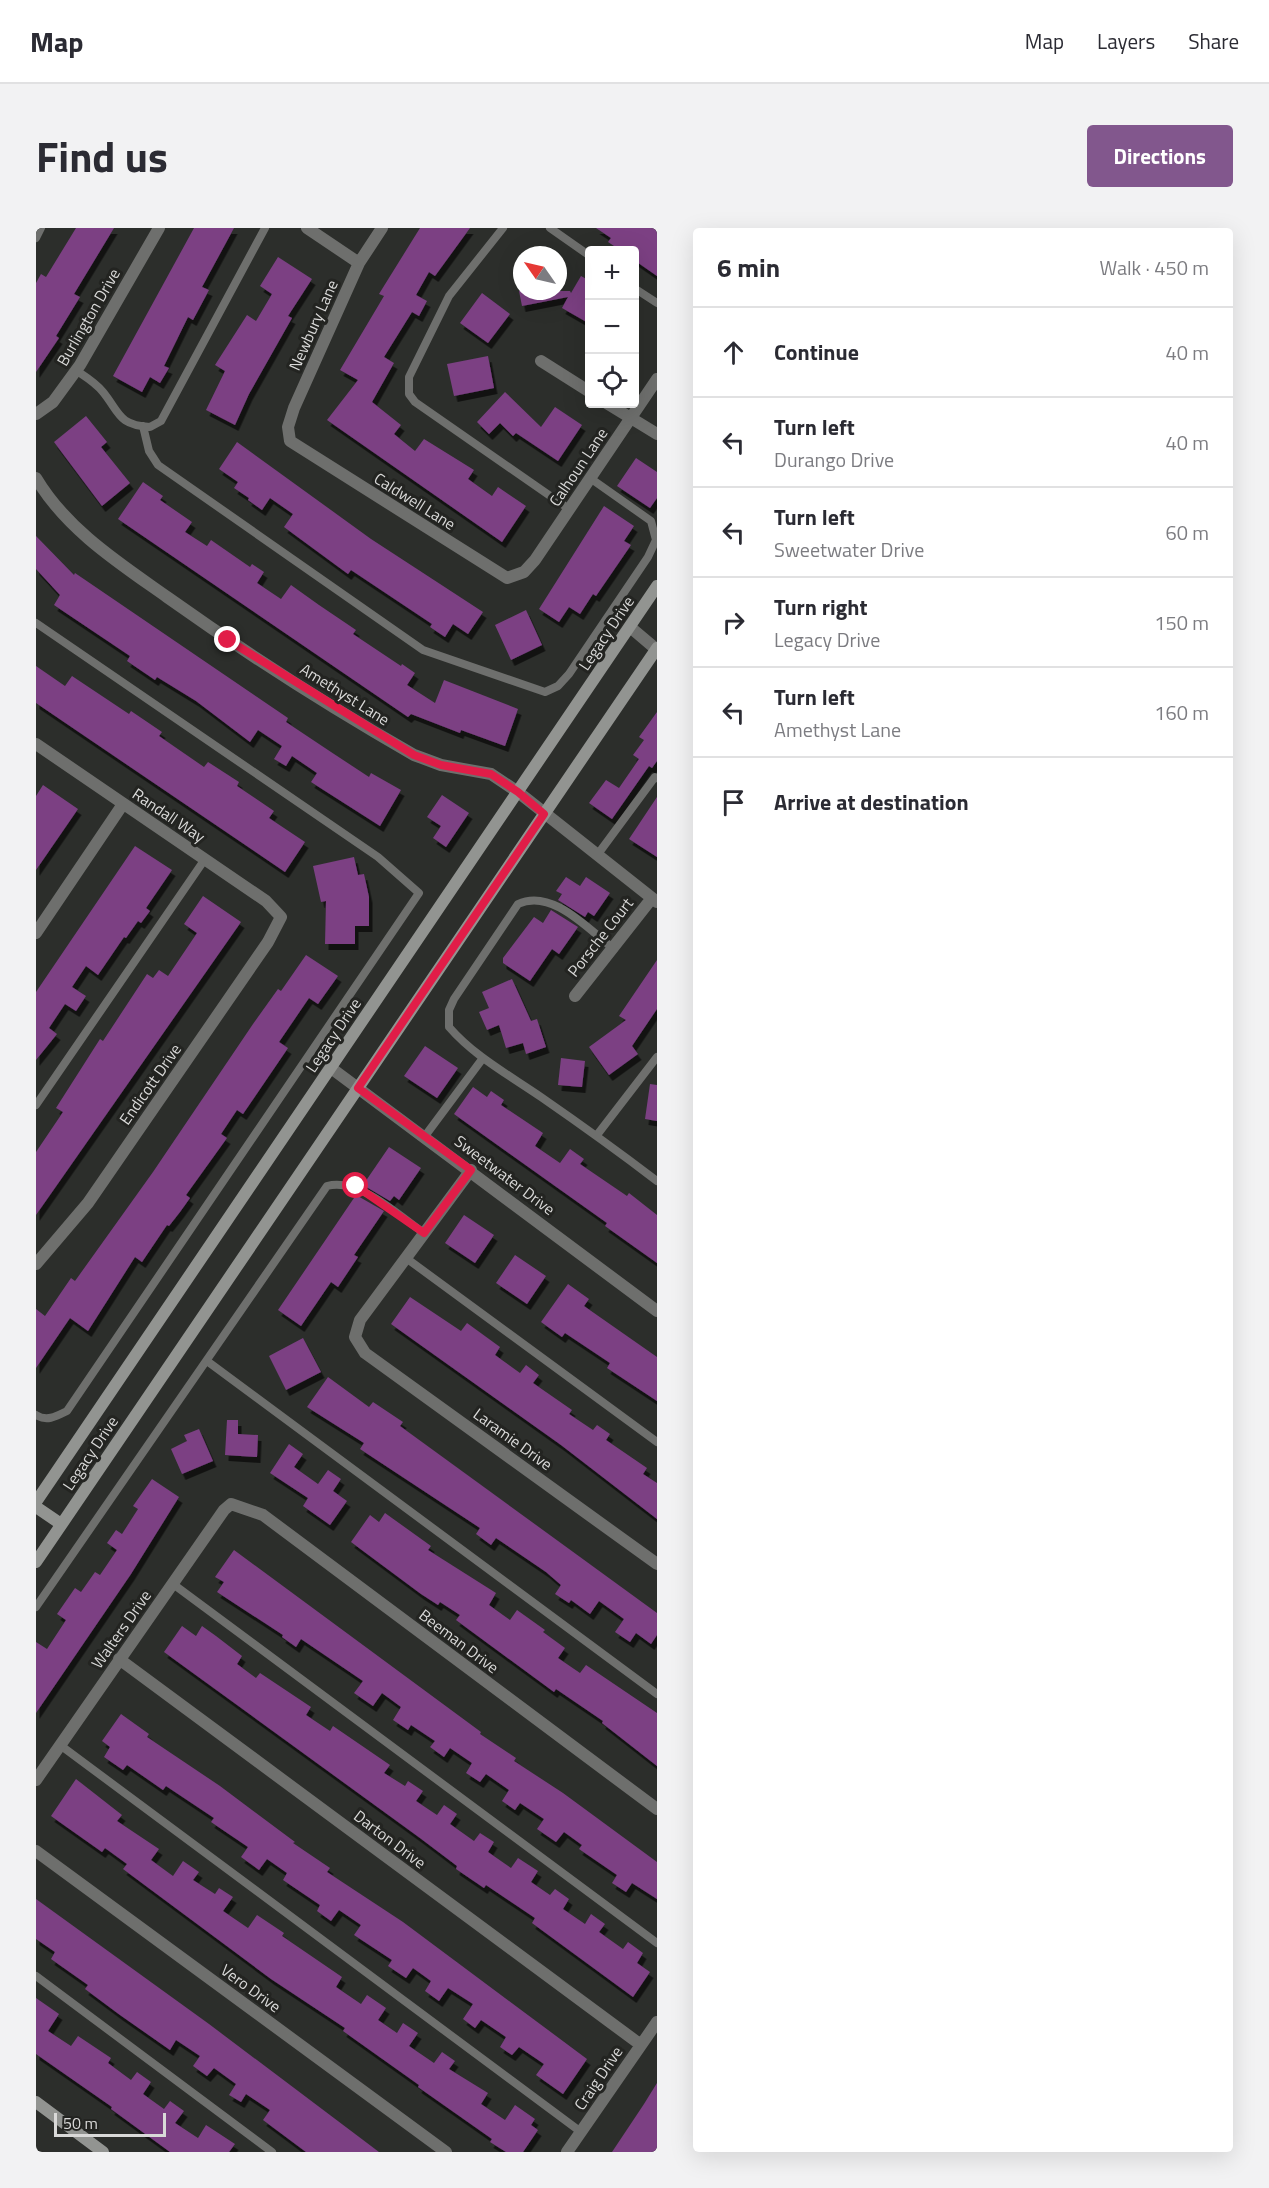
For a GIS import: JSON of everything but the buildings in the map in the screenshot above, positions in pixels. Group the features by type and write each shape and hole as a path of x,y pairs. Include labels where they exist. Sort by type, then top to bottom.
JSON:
{"main road":[{"name":"Legacy Drive","path":"36,1502 657,586"},
{"name":"Legacy Drive","path":"36,1562 657,649"},
{"path":"36,1507 61,1524"},
{"path":"36,2102 104,2152"}],"street":[{"name":"Burlington Drive","path":"36,414 53,402 76,371 159,228"},
{"path":"307,228 359,263"},
{"name":"Newbury Lane","path":"290,441 288,427 294,408 359,263 382,228"},
{"path":"541,361 585,389"},
{"name":"Calhoun Lane","path":"524,572 657,379"},
{"path":"615,408 657,434"},
{"name":"Caldwell Lane","path":"290,441 507,578 524,572"},
{"name":"Amethyst Lane","path":"36,478 44,492 93,544 228,640 414,755 441,765 491,774 518,792 654,900"},
{"path":"630,627 657,649"},
{"name":"Randall Way","path":"38,750 205,859 266,901 281,917"},
{"path":"36,933 123,804"},
{"name":"Porsche Court","path":"575,996 654,900"},
{"name":"Endicott Drive","path":"36,1264 88,1203 268,942 281,917"},
{"name":"Sweetwater Drive","path":"331,1068 471,1170 657,1311"},
{"path":"406,1258 471,1170"},
{"name":"Laramie Drive","path":"406,1258 360,1320 355,1337 365,1353 657,1564"},
{"name":"Walters Drive","path":"36,1780 224,1510 231,1504 238,1505"},
{"name":"Beeman Drive","path":"238,1505 263,1515 657,1809"},
{"name":"Darton Drive","path":"119,1659 641,2045"},
{"name":"Vero Drive","path":"36,1851 446,2152"},
{"name":"Craig Drive","path":"567,2152 657,2022"}],"lane":[{"path":"36,238 41,228"},
{"path":"76,371 103,392 114,411 125,422 150,427 161,421 265,228"},
{"path":"503,228 449,296 409,377 409,394 415,402 569,509"},
{"path":"550,228 585,252"},
{"path":"639,291 657,303"},
{"path":"143,426 149,451 158,465 423,650 545,692 558,686 568,674 648,557 656,540 651,521 590,478"},
{"path":"36,623 378,857 419,893 67,1411 54,1418 41,1419 36,1415"},
{"path":"598,854 656,776"},
{"path":"36,1105 205,859"},
{"path":"614,949 564,911 543,899 530,898 518,904 454,999 449,1010 449,1027 462,1042 483,1058 597,1136 657,1181"},
{"path":"597,1136 657,1057"},
{"path":"425,1136 483,1058"},
{"path":"36,1607 327,1186 337,1183 356,1186 424,1233"},
{"path":"406,1258 657,1442"},
{"path":"207,1361 657,1694"},
{"path":"172,1584 657,1943"},
{"path":"60,1745 581,2132"},
{"path":"36,1977 272,2152"}],"route":[{"path":"228,640 414,755 441,765 491,774 518,792 544,814 358,1088 471,1170 424,1233 356,1186"}]}
